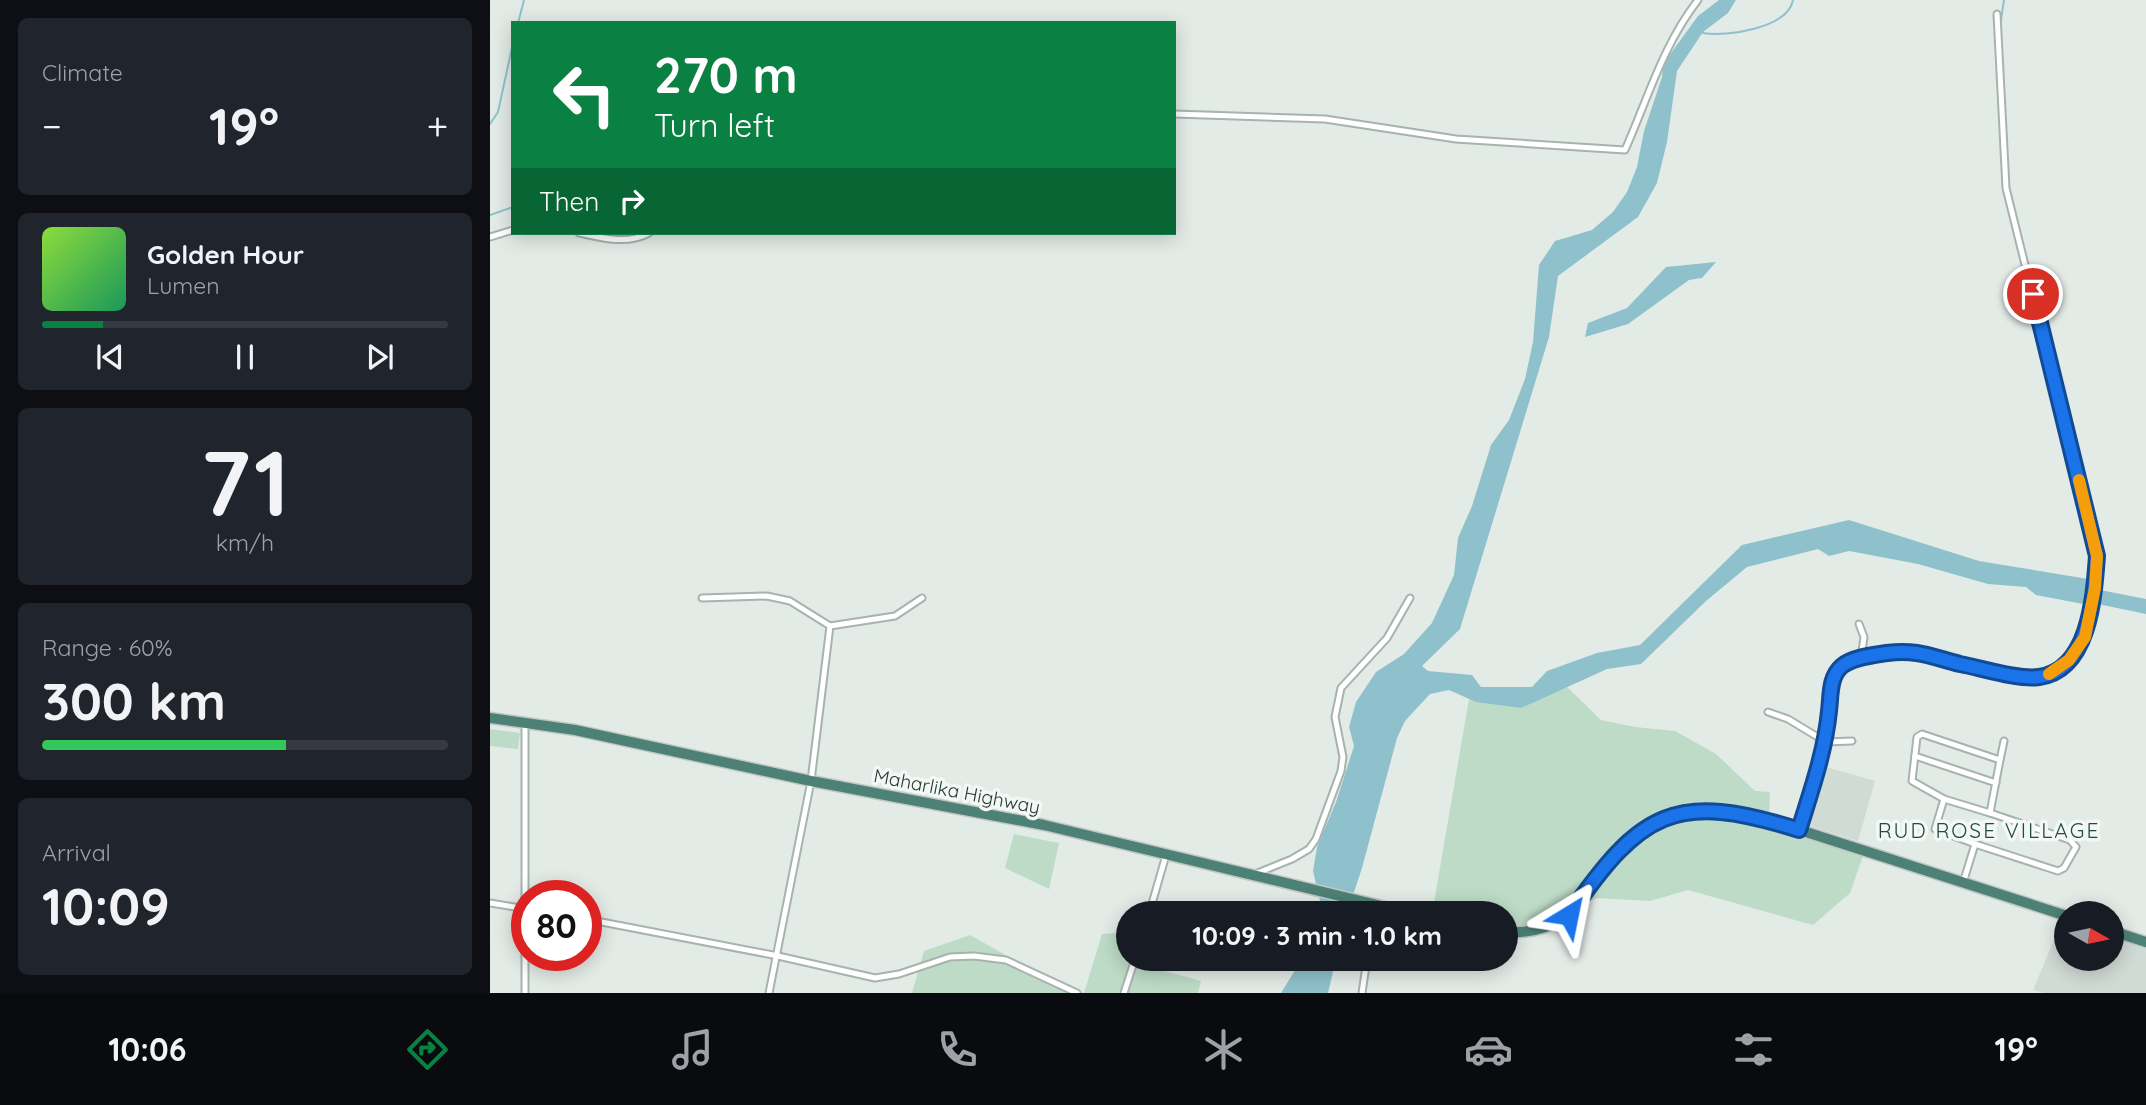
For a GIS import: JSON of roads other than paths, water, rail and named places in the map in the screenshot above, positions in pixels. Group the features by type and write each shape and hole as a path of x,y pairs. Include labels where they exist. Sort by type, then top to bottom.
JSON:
{"highway":[{"name":"Maharlika Highway","path":"490,718 586,732 811,781 1044,825 1354,901"},
{"path":"1518,932 1538,931 1569,915 1602,867 1627,840 1653,822 1681,813 1728,811 1799,830 2054,912"},
{"path":"2124,935 2146,942"}],"street":[{"path":"1176,114 1325,119 1456,139 1625,150 1653,77 1682,21 1698,0"},
{"path":"1799,830 1826,742 1833,680 1843,664 1874,654 1907,650 1957,663 2038,678 2051,673 2069,660 2085,637 2095,588 2097,556 2006,188 1997,14"},
{"path":"490,237 511,231"},
{"path":"592,235 624,240 644,235"},
{"path":"702,598 767,596 790,601 830,626 895,616 922,598"},
{"path":"1251,876 1301,854 1309,849 1316,839 1341,771 1343,757 1335,717 1341,688 1387,638 1410,598"},
{"path":"1859,624 1864,637 1861,659"},
{"path":"769,993 811,781 830,626"},
{"path":"1768,712 1788,719 1826,742 1852,741"},
{"path":"525,722 526,880"},
{"path":"1944,799 1935,829 2058,871 2064,868 2076,848 2070,840 1944,799 1912,781 1917,737 1922,734 2000,760"},
{"path":"1990,813 2004,741"},
{"path":"1915,756 1996,783"},
{"path":"1963,883 1975,844"},
{"path":"1153,901 1166,855"},
{"path":"490,903 511,906"},
{"path":"602,922 875,978 909,971 950,957 974,956 1006,960 1077,993"},
{"path":"525,971 525,993"},
{"path":"1124,993 1131,971"},
{"path":"1362,993 1365,971"}],"water":[{"path":"1719,0 1736,0 1728,13 1703,32 1677,71 1667,142 1657,183 1638,217 1558,276 1549,337 1460,629 1422,666 1428,671 1472,675 1481,687 1532,687 1547,671 1597,653 1640,645 1742,545 1849,520 1979,561 2088,579 2090,588 2146,599 2146,614 2036,595 2026,587 1988,584 1918,564 1849,551 1829,556 1818,549 1747,567 1706,601 1641,664 1607,669 1521,708 1476,702 1449,690 1430,694 1405,721 1397,738 1351,901 1320,901 1313,871 1317,847 1336,802 1354,746 1349,727 1356,702 1376,672 1404,654 1432,623 1454,575 1458,538 1472,506 1491,445 1509,420 1525,379 1533,342 1539,265 1555,241 1592,230 1613,212 1627,192 1637,167 1644,131 1662,77 1663,64 1698,16"},
{"path":"1716,262 1702,278 1689,280 1628,324 1585,337 1588,323 1627,308 1666,267"},
{"path":"1295,971 1333,971 1328,993 1281,993"}],"waterway":[{"path":"519,21 524,0"},
{"path":"1703,33 1741,32 1769,24 1789,10 1793,0"},
{"path":"2000,26 2004,0"},
{"path":"490,124 498,112 511,52"},
{"path":"490,215 511,208"},
{"path":"2027,260 2047,343"},
{"path":"2090,515 2100,555 2099,575"}],"district":[{"name":"RUD ROSE VILLAGE","path":"1989,830"}]}
